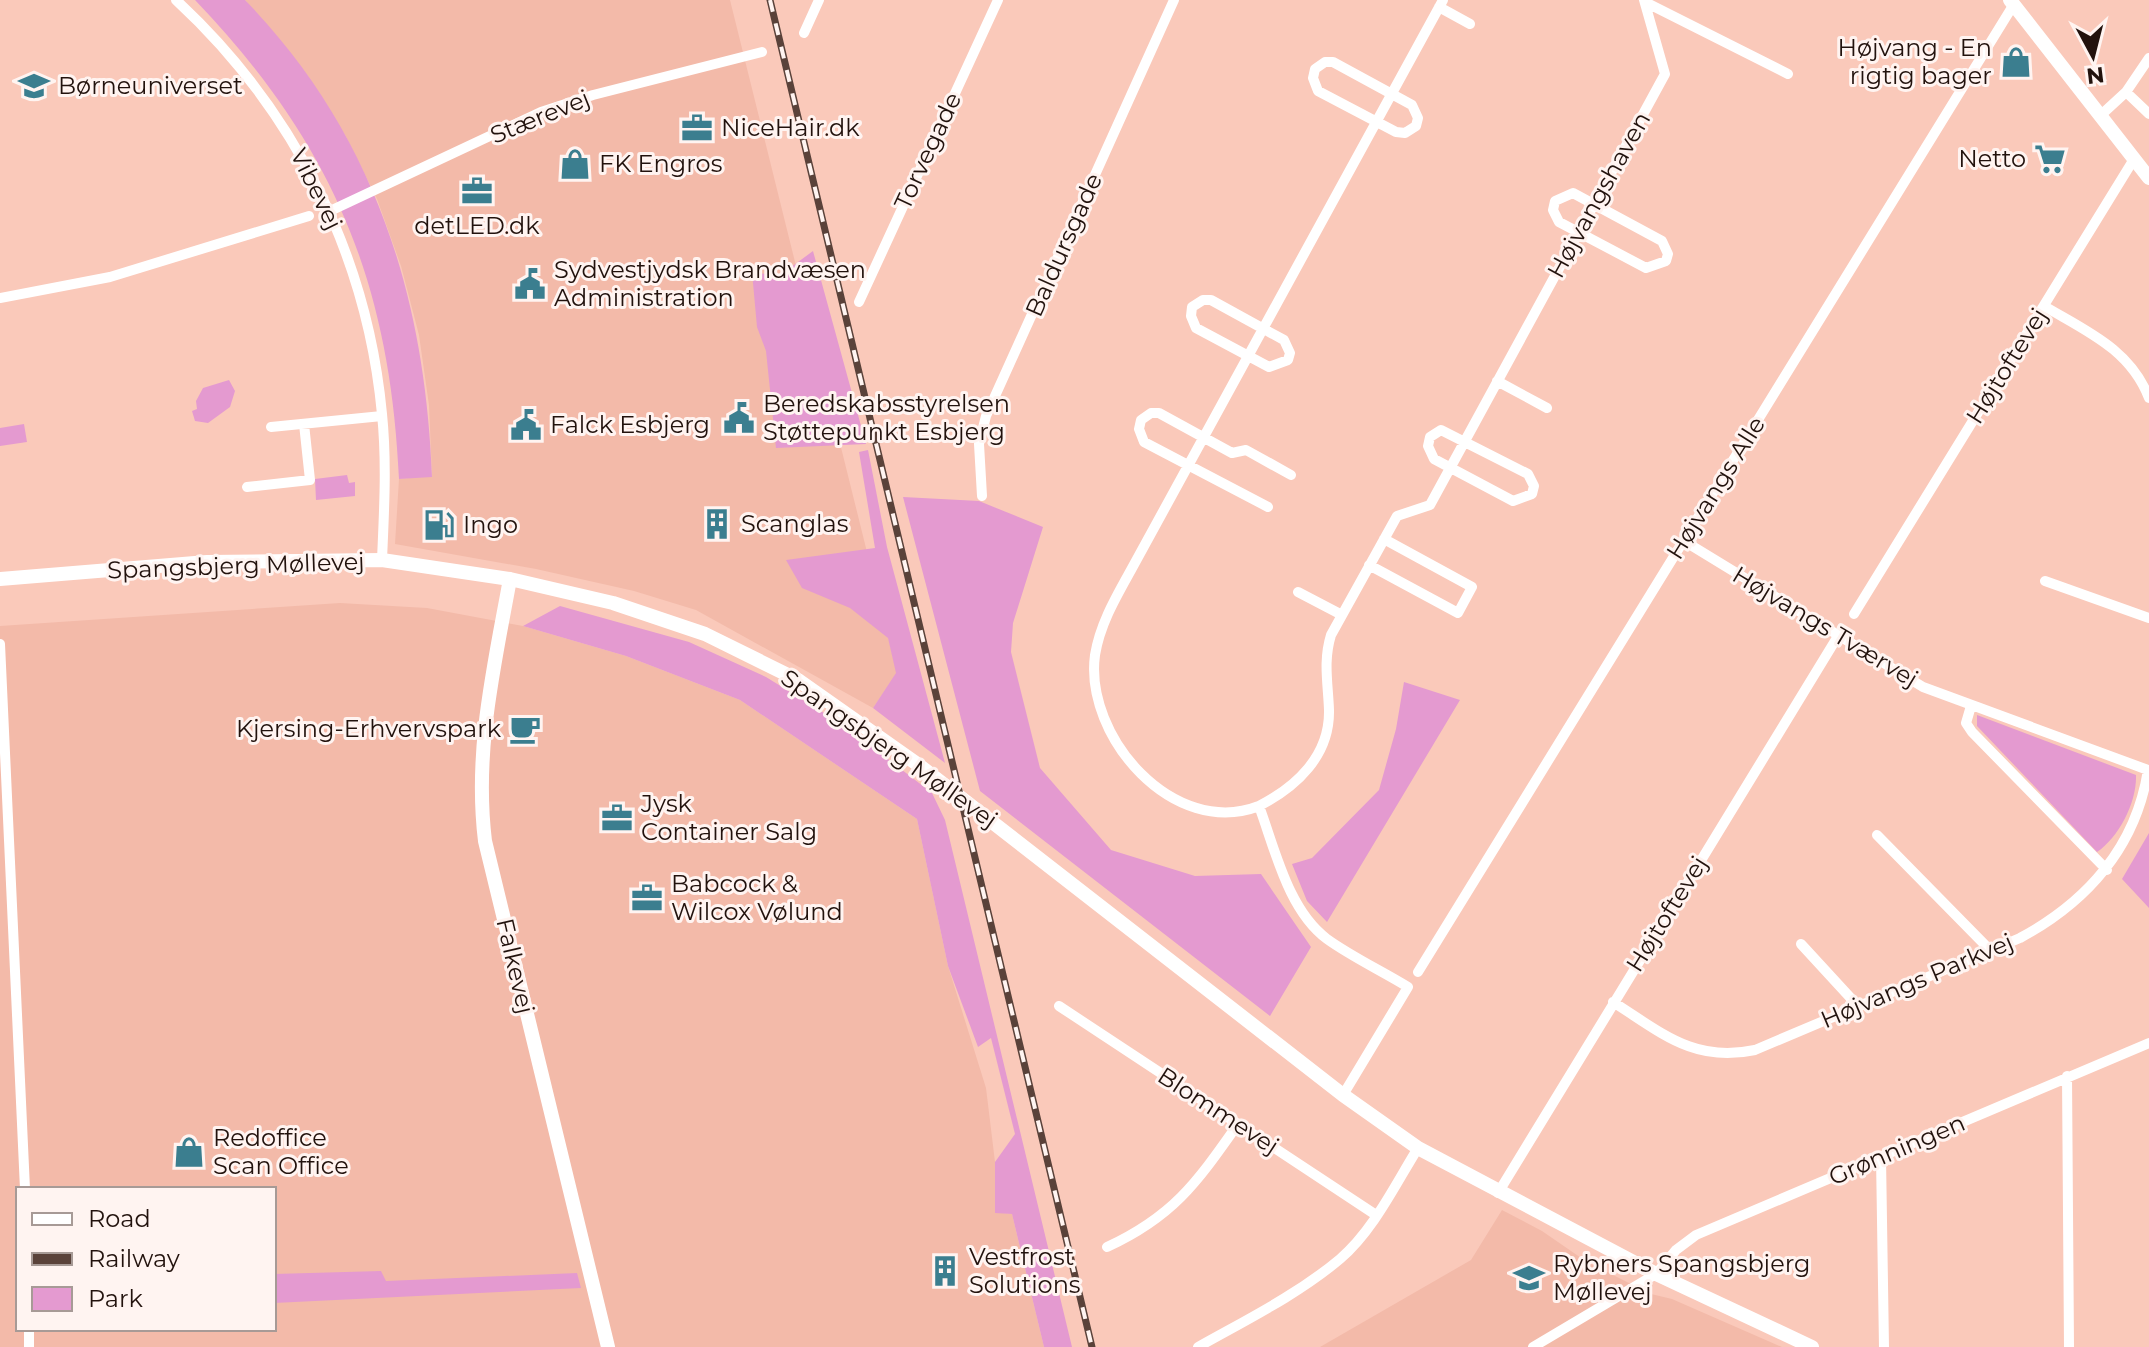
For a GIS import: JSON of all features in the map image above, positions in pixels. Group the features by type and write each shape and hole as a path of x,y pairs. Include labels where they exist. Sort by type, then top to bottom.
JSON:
{"street":[{"name":"Vibevej","path":"176,0 208,30 256,85 297,146 330,211 365,314 382,416 382,560"},
{"path":"804,33 819,0"},
{"name":"Torvegade","path":"859,302 998,0"},
{"name":"Baldursgade","path":"982,496 979,444 986,416 1174,0"},
{"name":"Højvangshaven","path":"1644,1 1788,74"},
{"name":"Højvangshaven","path":"1259,806 1286,792 1309,768 1324,743 1329,713 1325,654 1342,615 1397,516 1430,505 1665,74 1644,1"},
{"path":"2012,2 2149,178"},
{"name":"Højvangs Alle","path":"1418,972 2012,2"},
{"path":"1343,1095 1408,987 1325,937 1305,914 1291,890 1259,806 1217,812 1190,807 1165,794 1134,765 1109,731 1097,695 1095,657 1105,620 1441,4 1470,24"},
{"name":"Stærevej","path":"330,211 541,112 762,52"},
{"path":"2101,115 2126,92 2149,58"},
{"path":"1325,62 1333,62 1392,94 1412,105 1418,118 1416,126 1405,133 1396,132 1318,91 1313,78 1315,69 1325,62"},
{"path":"2126,92 2149,114"},
{"name":"Højtoftevej","path":"1854,614 2134,159"},
{"path":"1573,193 1662,241 1668,254 1666,261 1655,268 1646,268 1578,233 1559,222 1553,210 1555,201 1573,193"},
{"path":"0,298 110,277 309,216"},
{"path":"1203,300 1211,300 1263,329 1284,340 1290,353 1288,360 1277,367 1269,367 1196,328 1191,316 1192,307 1203,300"},
{"path":"2044,306 2121,354 2142,379 2149,398"},
{"path":"1497,381 1547,408"},
{"path":"1268,507 1144,442 1139,429 1141,420 1151,413 1159,413 1232,453 1246,450 1291,475"},
{"path":"271,427 382,416"},
{"path":"247,487 310,480 304,424"},
{"path":"1441,430 1528,474 1533,479 1532,494 1521,501 1513,501 1450,467 1430,453 1430,437 1441,430"},
{"path":"1369,565 1458,613 1472,587 1384,539"},
{"name":"Højvangs Tværvej","path":"1684,541 1923,687 2148,770"},
{"name":"Spangsbjerg Møllevej","path":"0,579 207,562 382,560 510,579 613,603 705,634 798,680 920,766 1343,1095 1418,1148 1656,1274 1812,1347"},
{"name":"Falkevej","path":"510,579 484,723 480,770 485,841 608,1347"},
{"path":"2045,581 2149,618"},
{"path":"1298,592 1342,615"},
{"name":"Højtoftevej","path":"1498,1193 1838,636"},
{"path":"0,644 25,1187"},
{"path":"1971,706 1966,723 1972,732 2107,870"},
{"name":"Højvangs Parkvej","path":"1613,1002 1683,1046 1719,1054 1755,1050 1990,950 2050,922 2107,870 2132,830 2144,798 2148,770"},
{"path":"1877,835 1990,950"},
{"path":"1801,944 1858,1006"},
{"name":"Blommevej","path":"1059,1006 1376,1215"},
{"name":"Grønningen","path":"1656,1274 1676,1250 1696,1235 2149,1043"},
{"path":"2067,1076 2069,1347"},
{"path":"1107,1247 1145,1229 1169,1210 1196,1184 1238,1124"},
{"path":"1198,1347 1295,1292 1342,1258 1376,1215 1418,1148"},
{"path":"1881,1157 1884,1347"},
{"path":"1533,1347 1656,1274"}],"shaded area":[{"path":"245,0 730,0 897,673 873,708 696,610 634,591 536,569 395,544 399,479 432,476 429,405 419,335 401,266 377,199 345,135 307,75"},
{"path":"340,603 427,608 523,626 626,656 740,700 917,819 948,966 986,1088 995,1162 995,1212 1012,1214 1044,1347 0,1347 0,626"},
{"name":"Rybners Spangsbjerg Møllevej","path":"1502,1210 1542,1231 1587,1262 1651,1294 1672,1299 1782,1347 1320,1347 1471,1260"}],"green space":[{"path":"195,0 245,0 290,51 328,105 359,161 384,220 404,281 418,344 432,477 399,479 383,341 367,278 345,219 317,162 283,107 243,54"},
{"path":"813,251 866,444 776,448 766,351 757,327 752,272 779,276"},
{"path":"229,380 235,391 230,407 208,423 195,421 192,411 197,409 196,401 203,388"},
{"path":"24,424 27,442 0,446 0,428"},
{"path":"868,450 887,547 945,763 873,708 896,673 888,638 850,608 802,588 786,560 875,548 859,452"},
{"path":"347,475 349,483 355,482 355,496 316,500 315,479"},
{"path":"903,497 979,501 1043,527 1013,623 1011,652 1040,768 1111,850 1195,876 1261,874 1311,947 1270,1016 980,791"},
{"path":"560,606 689,642 766,677 845,726 932,793 945,820 1072,1347 1044,1347 1012,1214 995,1213 995,1162 1015,1134 991,1038 978,1047 948,966 917,819 740,700 626,656 523,626"},
{"path":"1404,682 1460,700 1327,922 1307,901 1292,864 1312,858 1379,790 1396,729"},
{"path":"1977,715 2136,775 2130,807 2113,837 2097,852 1977,726"},
{"path":"2149,833 2149,908 2122,879"},
{"path":"381,1271 386,1281 577,1273 581,1288 276,1303 276,1274"}],"railway":[{"path":"770,0 1092,1347"}],"place":[{"name":"Højvang - En rigtig bager","path":"2016,62"},
{"name":"Børneuniverset","path":"34,86"},
{"name":"NiceHair.dk","path":"697,128"},
{"name":"Netto","path":"2050,159"},
{"name":"FK Engros","path":"575,164"},
{"name":"detLED.dk","path":"477,191"},
{"name":"Sydvestjydsk Brandvæsen Administration","path":"530,284"},
{"name":"Beredskabsstyrelsen Støttepunkt Esbjerg","path":"739,418"},
{"name":"Falck Esbjerg","path":"526,425"},
{"name":"Scanglas","path":"717,524"},
{"name":"Ingo","path":"439,525"},
{"name":"Kjersing-Erhvervspark","path":"525,729"},
{"name":"Jysk Container Salg","path":"617,818"},
{"name":"Babcock & Wilcox Vølund","path":"647,898"},
{"name":"Redoffice Scan Office","path":"189,1152"},
{"name":"Vestfrost Solutions","path":"945,1271"},
{"name":"Rybners Spangsbjerg Møllevej","path":"1529,1278"}]}
